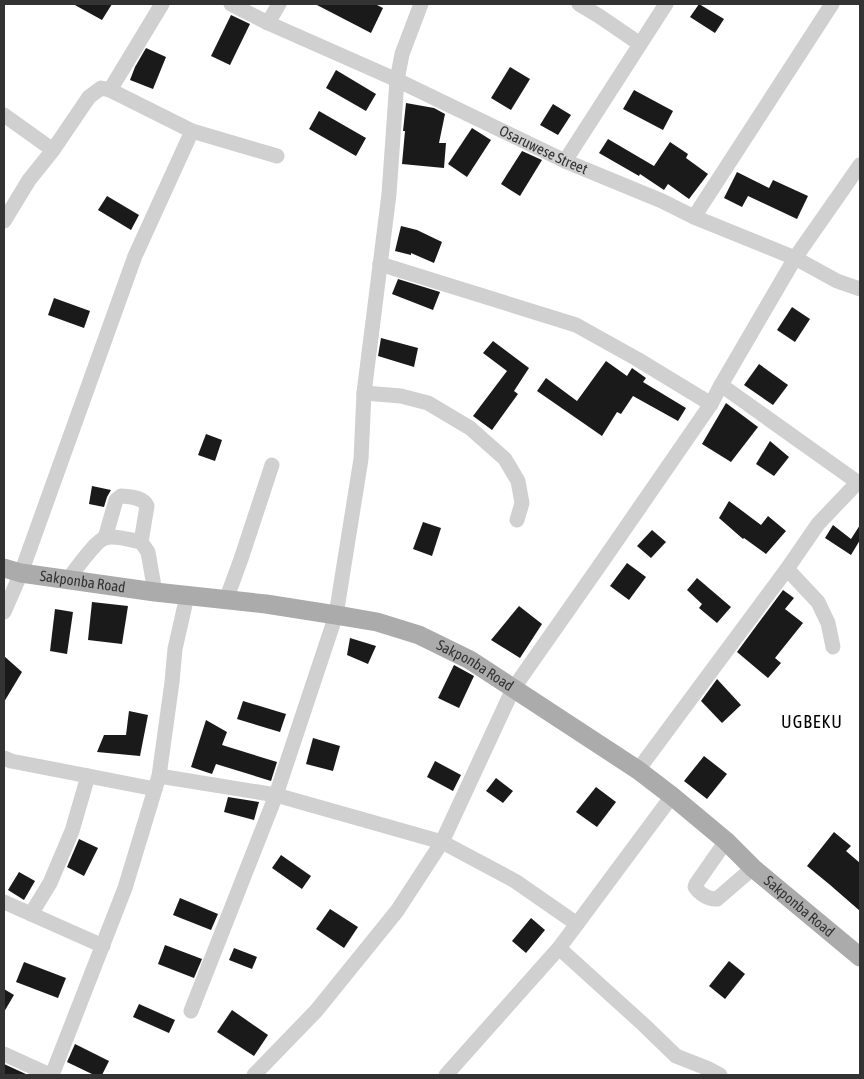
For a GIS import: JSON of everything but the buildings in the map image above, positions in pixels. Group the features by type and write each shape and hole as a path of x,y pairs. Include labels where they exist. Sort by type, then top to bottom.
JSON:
{"main road":[{"name":"Sakponba Road","path":"12,571 155,592 266,604 336,615 377,622 419,635 470,660 638,770 726,841 753,868 860,958"}],"street":[{"path":"110,90 162,4"},
{"name":"Osaruwese Street","path":"231,4 268,23 397,80 565,161 795,258 837,281 860,289"},
{"path":"268,23 279,4"},
{"path":"191,1011 276,795 336,615 361,459 364,393 389,194 397,80 402,54 421,4"},
{"path":"579,4 640,44"},
{"path":"565,161 666,4"},
{"path":"694,217 832,4"},
{"path":"4,221 30,180 54,150 89,97 101,88 110,90 192,132 277,156"},
{"path":"4,115 54,150"},
{"path":"4,612 12,571 135,256 192,132"},
{"path":"255,1075 316,1011 397,911 442,842 514,689 711,404 795,258 858,175"},
{"path":"380,264 576,325 711,404"},
{"path":"638,770 787,569 818,524 859,483 721,385"},
{"path":"364,393 401,396 428,404 470,428 505,459 518,481 522,503 518,520"},
{"path":"226,600 272,464"},
{"path":"105,538 116,500 121,496 146,502 147,506 140,542"},
{"path":"68,579 98,542 105,538 120,538 140,542 148,552 155,592"},
{"path":"787,569 818,602 828,623 833,647"},
{"path":"4,1054 51,1075 103,946 126,888 157,782 175,649 187,596"},
{"path":"4,758 88,776 276,795 442,842 515,881 577,924"},
{"path":"31,914 50,884 72,831 88,776"},
{"path":"446,1075 559,948 672,796"},
{"path":"726,841 696,884 695,887 698,890 712,899 717,899 753,868"},
{"path":"4,902 103,946"},
{"path":"559,948 676,1056 720,1075"}],"district":[{"name":"UGBEKU","path":"812,722"}]}
